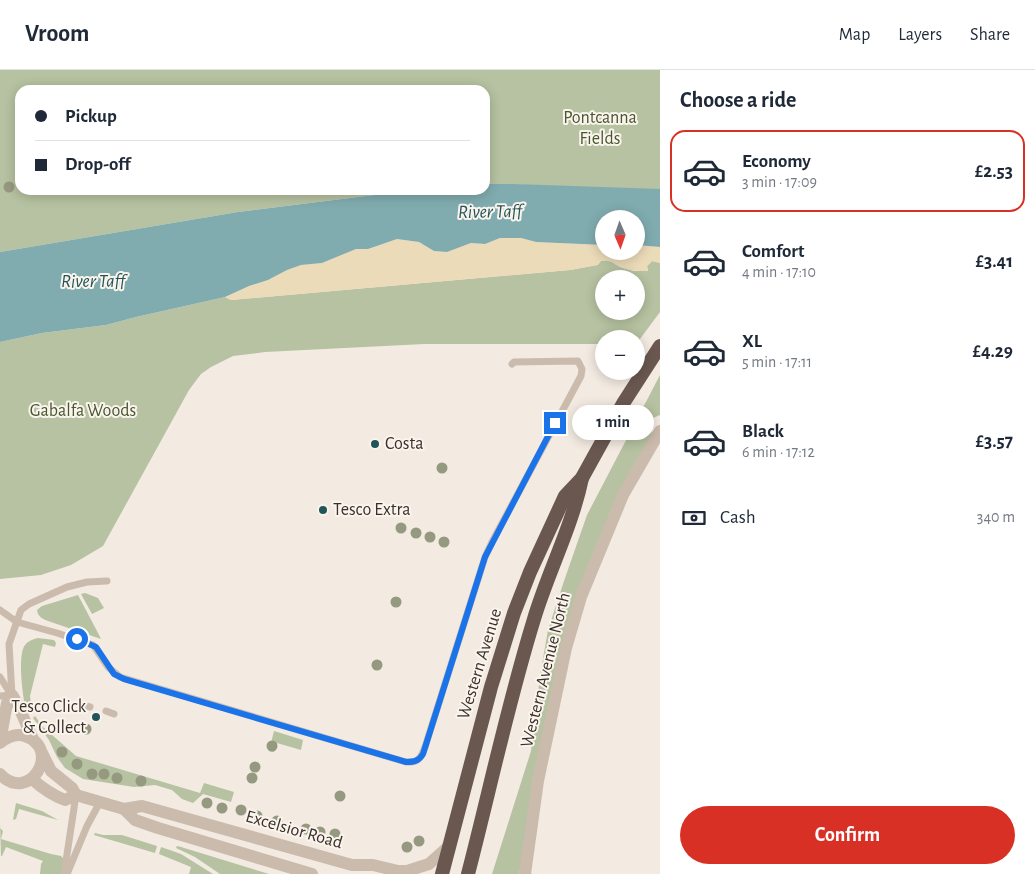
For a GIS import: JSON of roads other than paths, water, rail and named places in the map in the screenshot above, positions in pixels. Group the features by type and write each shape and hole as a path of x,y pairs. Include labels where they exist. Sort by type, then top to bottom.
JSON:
{"highway":[{"name":"Western Avenue","path":"442,874 491,687 514,613 530,572 565,496 582,478 624,402 660,346"},
{"name":"Western Avenue","path":"468,874 513,691 547,578 577,503 582,478"}],"street":[{"name":"Western Avenue North","path":"524,874 538,781 566,648 581,598 623,495 660,431"},
{"name":"Excelsior Road","path":"6,695 17,702 22,718 51,771 72,788 76,795"},
{"path":"0,743 8,703 6,695"},
{"path":"0,743 16,735 29,738 37,746 42,759 41,766 32,779 21,783 3,779"},
{"name":"Excelsior Road","path":"32,779 54,796 65,800 76,795 124,809 142,806 352,865 373,865 398,871 407,871 429,864 448,847"},
{"name":"Excelsior Road","path":"124,809 135,820 158,828 312,874"},
{"path":"352,865 366,874"}],"lane":[{"path":"0,610 17,622 93,645 114,674 124,679 406,762 417,761 423,754 485,557 581,376 582,369 578,361 514,362 512,364"},
{"path":"6,695 9,644 21,610 29,604 68,587 87,582 107,581"},
{"path":"0,677 6,695"},
{"path":"82,705 90,707"},
{"path":"106,711 114,714"},
{"path":"66,874 76,795"},
{"path":"66,874 87,826 100,802"}],"water":[{"name":"River Taff","path":"490,184 660,189 660,247 645,246 645,210 595,210 595,245 500,238 485,244 471,243 447,252 434,251 419,242 397,239 368,249 356,249 322,263 301,265 225,297 106,325 42,333 0,342 0,252 238,212 374,195 490,195"}],"place":[{"name":"Costa","path":"375,444"},
{"name":"Tesco Extra","path":"323,510"},
{"name":"Tesco Click & Collect","path":"96,717"}],"park label":[{"name":"Pontcanna Fields","path":"600,128"},
{"name":"Gabalfa Woods","path":"83,411"}]}
